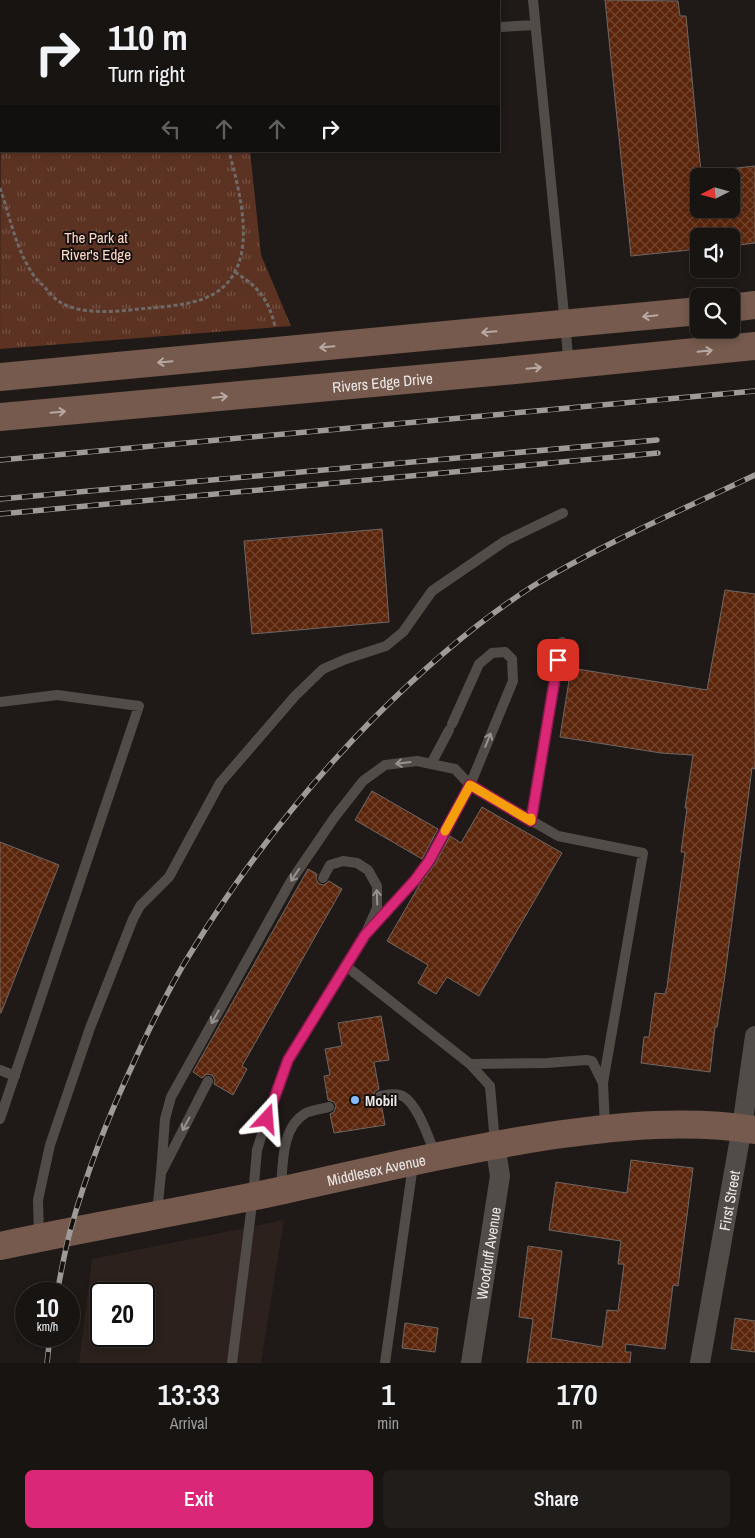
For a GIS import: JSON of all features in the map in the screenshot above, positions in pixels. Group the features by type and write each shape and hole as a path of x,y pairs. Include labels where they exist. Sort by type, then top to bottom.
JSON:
{"main road":[{"path":"740,307 755,305"},
{"path":"10,377 690,312"},
{"name":"Rivers Edge Drive","path":"5,417 755,346"},
{"name":"Middlesex Avenue","path":"0,1246 253,1196 495,1144 605,1128 643,1125 749,1128"}],"street":[{"name":"First Street","path":"700,1363 749,1128 755,1036"},
{"name":"Woodruff Avenue","path":"471,1363 500,1176 495,1144"}],"lane":[{"path":"533,0 569,365"},
{"path":"500,28 535,25"},
{"path":"39,1238 38,1200 50,1145 111,973 140,906 168,877 220,782 296,696 323,669 346,659 386,646 402,632 432,592 505,541 562,513"},
{"path":"531,821 562,642"},
{"path":"365,935 415,880 429,861 470,785 513,681 512,659 505,652 492,653 479,664 431,764"},
{"path":"0,702 57,695 139,706 0,1119"},
{"path":"157,1214 165,1119 171,1097 291,880 362,780 385,765 417,761 455,769 470,785 558,836 643,853 603,1083 605,1128"},
{"path":"232,1363 257,1150 288,1060 365,935 377,908 376,886 368,870 357,862 343,861 330,865 323,878"},
{"path":"346,966 470,1064 490,1086 495,1144"},
{"path":"470,1064 547,1063 586,1060 592,1061 603,1083"},
{"path":"0,1070 15,1076"},
{"path":"161,1174 208,1081"},
{"path":"380,1096 402,1095 418,1112 425,1159 385,1363"},
{"path":"281,1190 285,1146 294,1122 307,1112 329,1108"}],"path":[{"path":"0,188 21,250 34,276 58,301 80,309 109,312 195,302 210,296 218,290 235,272 243,251 244,233 229,152"},
{"path":"235,272 254,286 270,307 279,352"}],"shaded area":[{"path":"284,1220 261,1363 79,1363 92,1259"}],"green space":[{"name":"The Park at River's Edge","path":"1,152 250,152 261,255 291,326 0,349"}],"building":[{"path":"605,0 678,1 680,16 686,16 701,168 690,168 690,218 740,218 740,168 737,168 755,166 755,243 740,245 740,228 690,228 690,250 631,256"},
{"path":"382,529 389,622 252,634 244,541"},
{"path":"725,590 755,594 755,769 752,768 725,975 717,1027 715,1027 710,1072 641,1063 644,1037 649,1037 655,993 665,994 667,987 685,852 681,852 693,755 661,753 560,737 571,668 707,690"},
{"path":"372,791 438,829 422,859 355,820"},
{"path":"482,807 562,853 479,996 447,977 436,994 418,983 428,965 387,941 420,884 435,864 450,836 461,843"},
{"path":"0,842 59,865 1,1013 0,1013"},
{"path":"308,869 317,874 316,879 319,884 324,885 329,881 342,889 242,1066 247,1069 233,1095 214,1084 215,1080 212,1075 207,1074 202,1078 193,1072"},
{"path":"381,1016 389,1060 374,1062 379,1089 375,1091 373,1097 375,1101 381,1103 385,1125 334,1133 330,1114 334,1112 336,1106 334,1102 328,1100 324,1076 330,1075 325,1049 342,1046 338,1023"},
{"path":"631,1160 693,1168 678,1286 673,1285 665,1349 626,1344 625,1352 631,1352 630,1363 527,1363 533,1319 519,1317 528,1246 562,1251 551,1338 602,1347 607,1310 618,1311 624,1264 618,1264 621,1241 549,1230 556,1182 627,1193"},
{"path":"735,1318 755,1321 755,1352 731,1349"},
{"path":"405,1323 438,1328 435,1352 402,1348"}],"railway":[{"path":"0,460 755,391"},
{"path":"0,499 657,440"},
{"path":"0,514 658,453"},
{"path":"59,1282 69,1236 91,1165 115,1104 160,1008 182,967 231,891 275,831 322,774 373,719 411,683 470,631 511,600 587,556 755,475"},
{"path":"47,1363 49,1347"}],"slow traffic":[{"path":"445,831 470,785 531,821 531,818"}],"place":[{"name":"Mobil","path":"355,1100"}],"route":[{"path":"267,1119 288,1060 365,935 415,880 429,861 470,785 531,821 558,660"}]}
